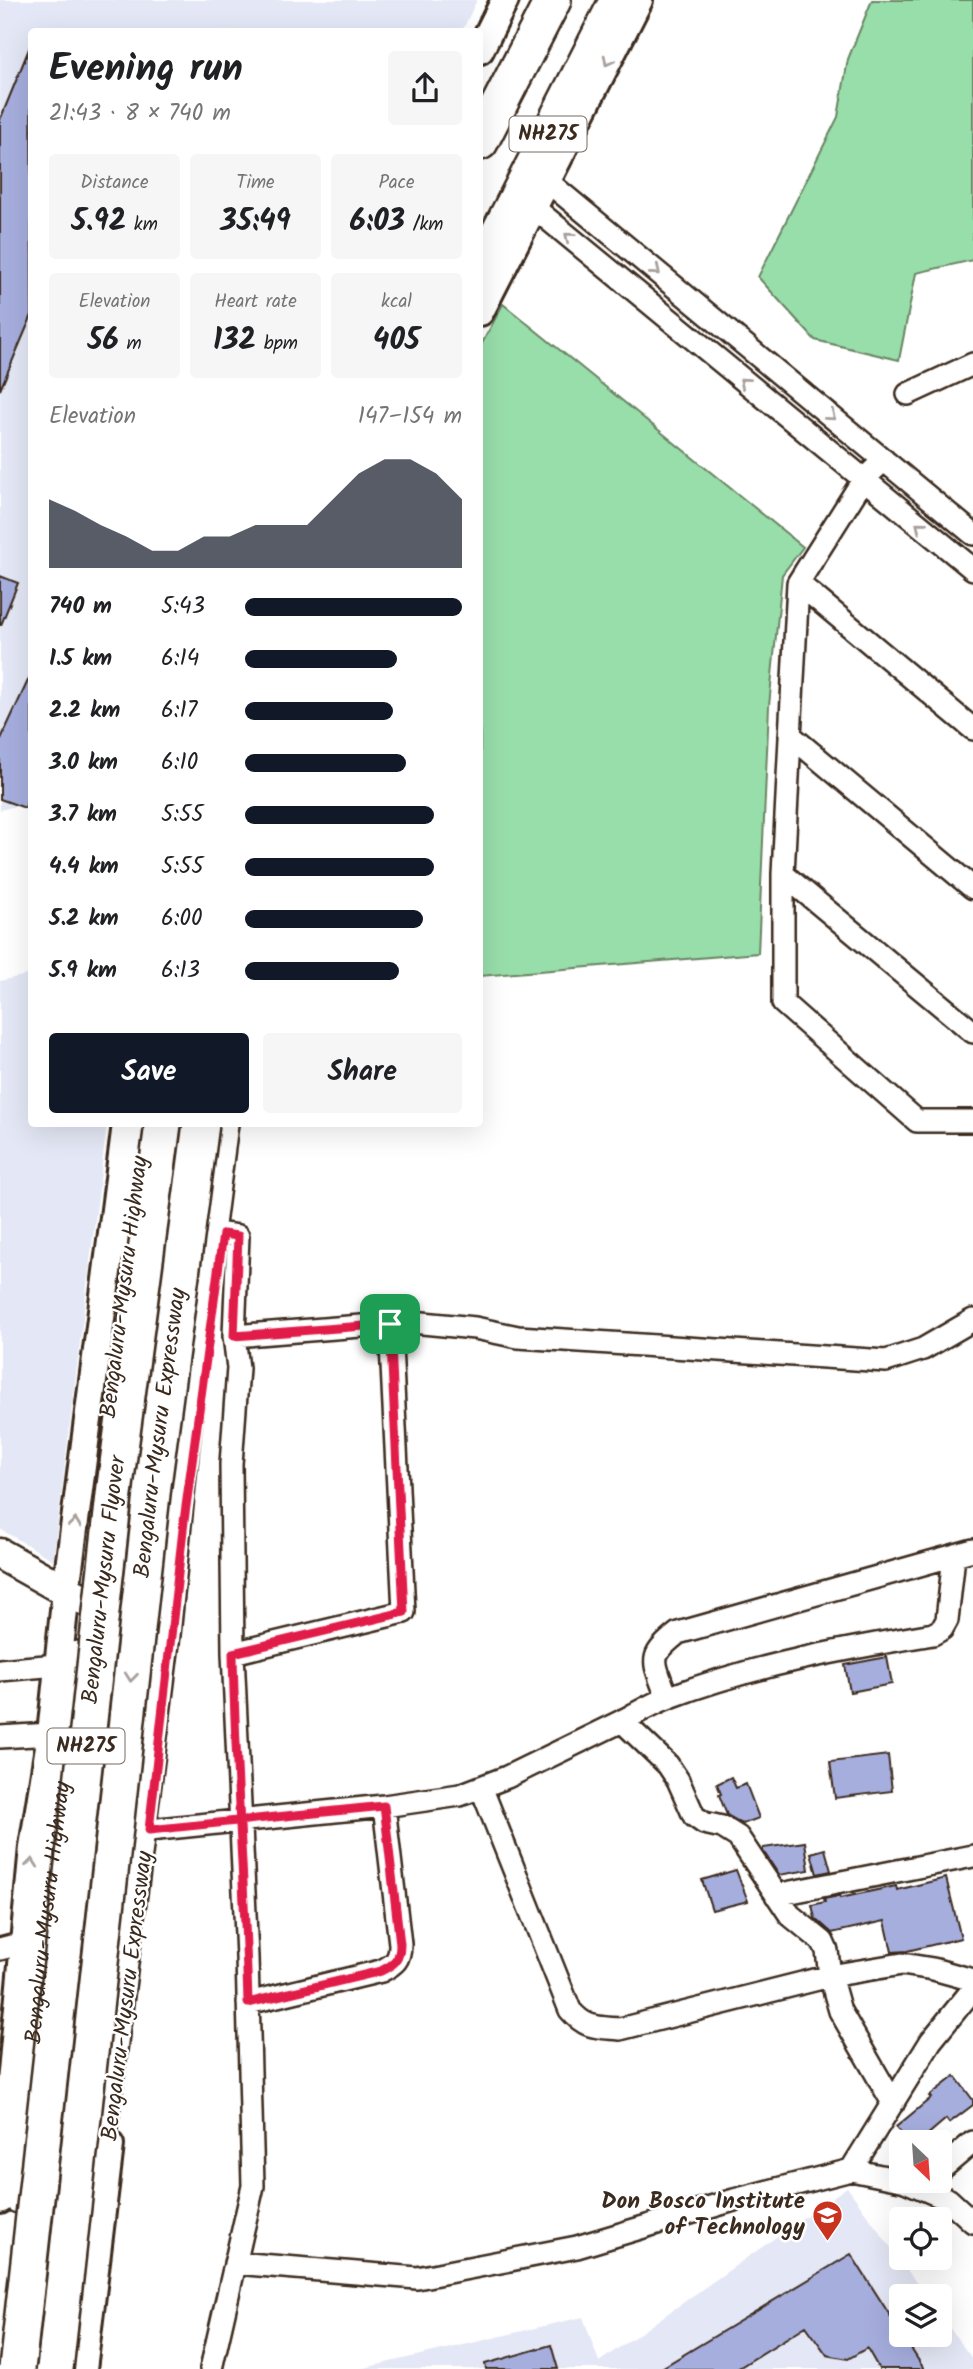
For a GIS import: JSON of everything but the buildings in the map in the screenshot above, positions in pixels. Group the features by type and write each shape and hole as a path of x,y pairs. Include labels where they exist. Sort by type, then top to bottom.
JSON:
{"highway":[{"path":"483,94 531,0"},
{"name":"NH275","path":"483,136 553,0"},
{"name":"NH275","path":"483,218 596,0"},
{"name":"NH275","path":"483,264 618,0"},
{"name":"Bengaluru-Mysuru Highway","path":"0,2369 47,1916 76,1595 146,1127"},
{"name":"Bengaluru-Mysuru Flyover","path":"17,2369 115,1486 163,1127"},
{"name":"Bengaluru-Mysuru Expressway","path":"55,2369 153,1485 201,1127"},
{"name":"Bengaluru-Mysuru Expressway","path":"72,2369 89,2206 162,1635 189,1364 220,1127"}],"main road":[{"path":"0,1554 76,1595 162,1635"}],"street":[{"path":"483,45 505,0"},
{"name":"NH275","path":"483,306 639,0"},
{"path":"547,181 973,534"},
{"path":"533,207 973,569"},
{"path":"908,394 973,364"},
{"path":"884,460 863,480 798,583 783,874 783,1003 917,1121 973,1121"},
{"path":"798,583 973,729"},
{"path":"790,735 973,888"},
{"path":"783,874 973,1032"},
{"name":"NH275","path":"0,2200 12,1946 33,1847 51,1734 57,1665 76,1595 127,1127"},
{"name":"Bengaluru-Mysuru Expressway","path":"83,2369 184,1521 236,1127"},
{"path":"211,2369 253,2186 233,1653 232,1464 238,1368 234,1336 238,1236 223,1234"},
{"path":"234,1336 412,1322 475,1328 518,1337 886,1361 923,1349 973,1320"},
{"path":"233,1653 404,1612 390,1324"},
{"path":"149,1830 384,1806 460,1795 667,1698 750,1671 841,1649 933,1634 942,1629 947,1620 964,1553 678,1633 659,1648 655,1656 667,1698"},
{"path":"0,1671 57,1665"},
{"path":"622,1721 668,1765 694,1816 704,1823 722,1827 738,1837 790,1915 823,1942 840,2011 893,2103"},
{"path":"0,1737 51,1734"},
{"path":"481,1787 570,2010 580,2022 596,2027 620,2029 830,1976 902,1964 973,1980"},
{"path":"248,2003 381,1971 395,1964 400,1954 400,1944 384,1806"},
{"path":"776,1895 973,1856"},
{"path":"851,2170 932,2041 973,1989"},
{"path":"952,2160 973,2142"},
{"path":"235,2263 416,2278 577,2247 734,2200 851,2170 889,2177"},
{"path":"935,2193 949,2200 973,2222"}],"shaded area":[{"path":"0,0 477,0 463,28 28,28 28,803 0,810"},
{"path":"28,975 28,1127 107,1127 53,1560 0,1529 0,981"},
{"name":"Don Bosco Institute of Technology","path":"847,2187 889,2245 889,2270 907,2270 917,2284 889,2284 889,2347 952,2347 952,2331 973,2360 973,2369 360,2369 583,2317 599,2362"}],"green space":[{"path":"872,0 973,0 973,260 916,273 899,360 815,340 758,277 838,117 848,59"},
{"path":"503,304 803,547 782,575 769,706 758,953 483,976 483,341"}],"place":[{"name":"Don Bosco Institute of Technology","path":"828,2242"}],"route":[{"path":"390,1324 234,1336 238,1236 223,1234 184,1521 149,1830 240,1821 384,1806 400,1944 400,1954 395,1964 381,1971 248,2003 247,1957 240,1821 233,1653 404,1612 390,1324"}]}
